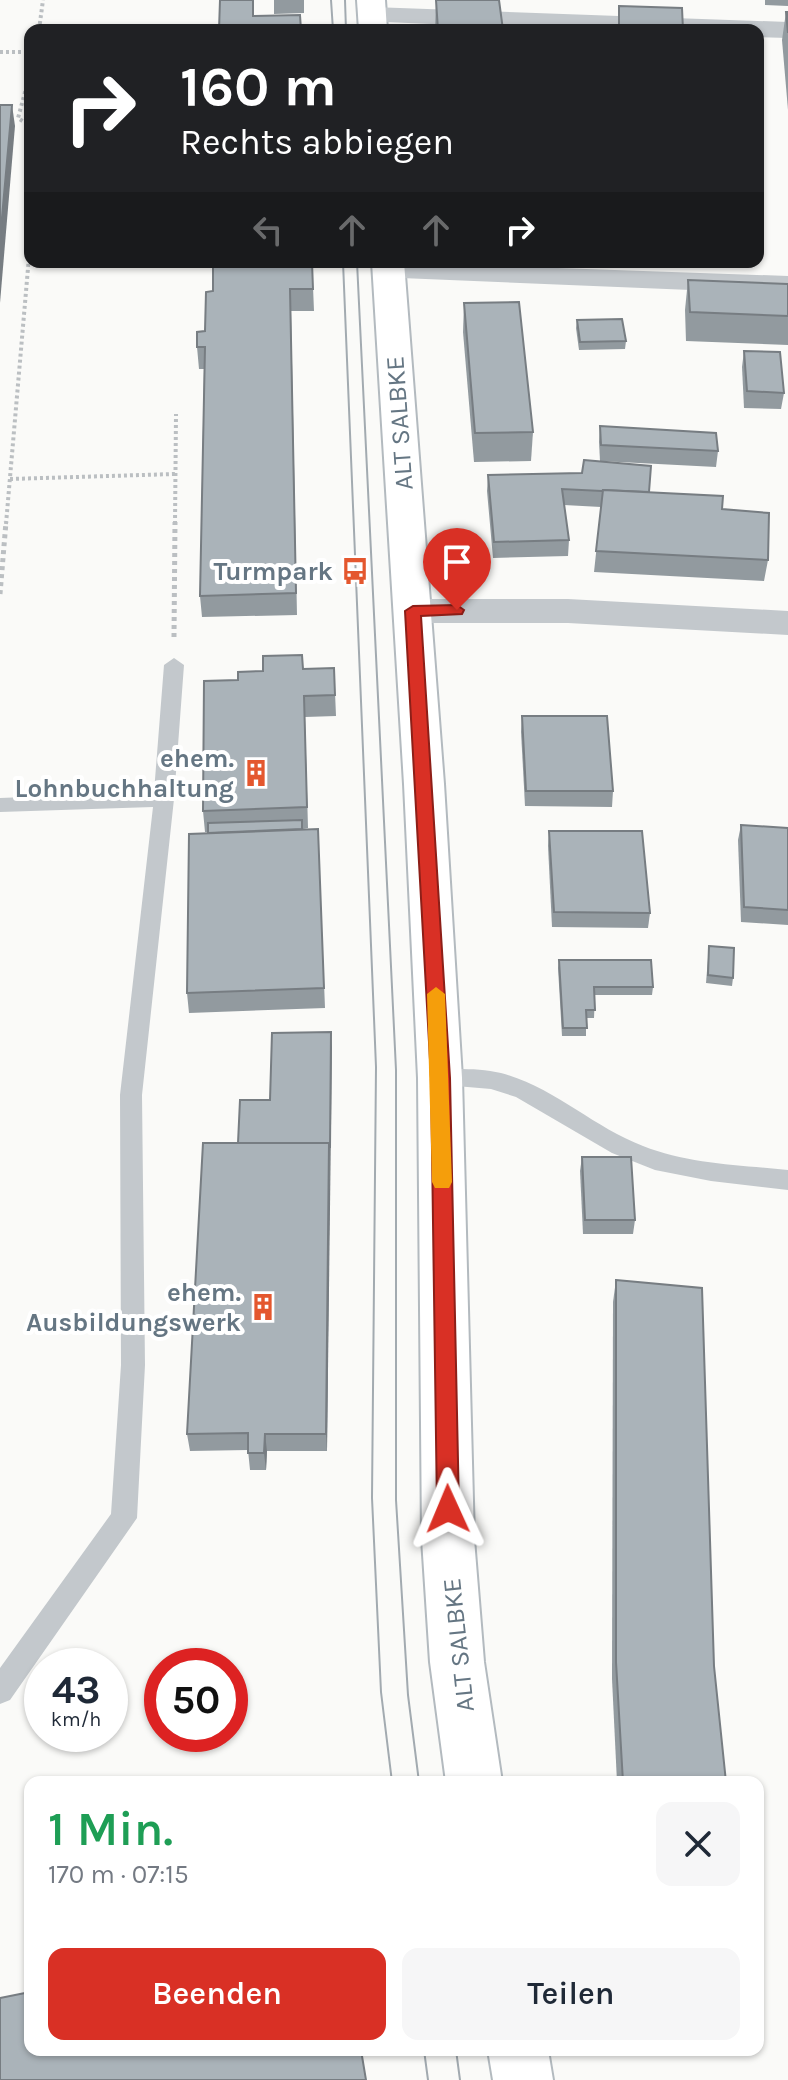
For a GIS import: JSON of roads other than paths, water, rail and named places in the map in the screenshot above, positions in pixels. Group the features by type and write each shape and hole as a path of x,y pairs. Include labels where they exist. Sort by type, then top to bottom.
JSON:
{"main road":[{"name":"ALT SALBKE","path":"388,268 413,611 440,1078 448,1539 457,1662 473,1776"},
{"path":"519,2056 523,2080"}],"street":[{"path":"372,15 622,24"},
{"path":"764,29 788,30"},
{"path":"430,268 788,285"},
{"path":"413,611 568,611 788,623"}],"lane":[{"path":"0,1691 124,1518 133,1365 131,1095 164,799 174,665"},
{"path":"0,805 164,799"},
{"path":"440,1078 486,1079 529,1092 635,1154 686,1167 788,1180"}],"tram line":[{"path":"331,0 333,24"},
{"path":"345,0 346,24"},
{"path":"343,268 376,1067 372,1498 381,1692 391,1776"},
{"path":"357,268 396,1070 396,1500 408,1695 418,1776"},
{"path":"425,2056 428,2080"},
{"path":"457,2056 460,2080"}],"place":[{"name":"Turmpark","path":"355,571"},
{"name":"ehem. Lohnbuchhaltung","path":"256,773"},
{"name":"ehem. Ausbildungswerk","path":"263,1307"}]}
